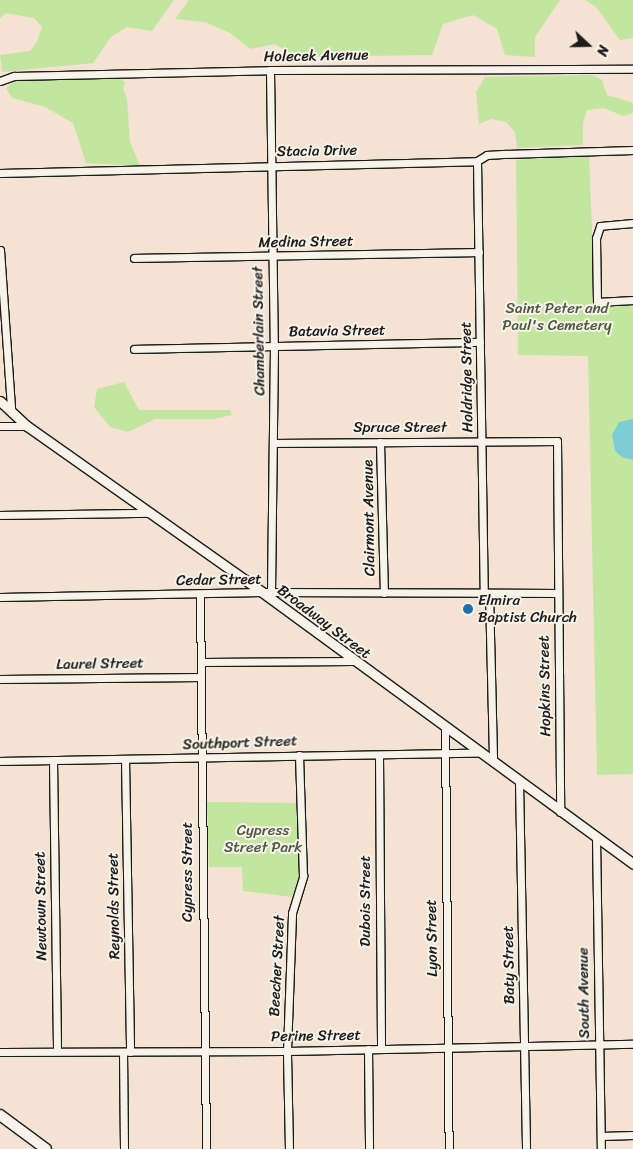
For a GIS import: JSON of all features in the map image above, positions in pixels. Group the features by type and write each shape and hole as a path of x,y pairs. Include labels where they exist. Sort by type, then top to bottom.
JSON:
{"main road":[{"path":"0,1115 39,1147"}],"street":[{"name":"Holecek Avenue","path":"0,81 14,76 270,70 633,69"},
{"name":"Chamberlain Street","path":"266,592 274,443 270,70"},
{"name":"Stacia Drive","path":"0,173 477,161 487,155 633,150"},
{"name":"Holdridge Street","path":"477,161 486,593 493,762"},
{"path":"633,224 604,224 598,230 597,302 633,300"},
{"path":"0,250 11,409"},
{"name":"Medina Street","path":"134,258 479,252"},
{"name":"Batavia Street","path":"134,349 480,342"},
{"name":"Broadway Street","path":"0,401 11,409 27,426 266,592 354,661 633,864"},
{"path":"0,426 27,426"},
{"name":"Spruce Street","path":"274,443 557,441"},
{"name":"Hopkins Street","path":"557,441 560,812"},
{"name":"Clairmont Avenue","path":"380,442 384,593"},
{"path":"0,515 150,513"},
{"name":"Cedar Street","path":"0,596 266,592 558,593"},
{"name":"Cypress Street","path":"200,594 203,1050 206,1149"},
{"path":"201,662 354,661"},
{"name":"Laurel Street","path":"0,679 201,677"},
{"name":"Lyon Street","path":"445,728 443,754 448,1149"},
{"name":"Southport Street","path":"0,761 299,755 481,754"},
{"name":"Beecher Street","path":"289,1149 288,1051 292,913 303,876 299,755"},
{"name":"Dubois Street","path":"379,755 381,1046"},
{"name":"Reynolds Street","path":"124,1149 126,1052 125,759"},
{"name":"Newtown Street","path":"53,760 57,1052"},
{"name":"Baty Street","path":"519,781 526,1149"},
{"name":"South Avenue","path":"596,837 601,1149"},
{"name":"Perine Street","path":"0,1052 288,1051 368,1049 381,1046 447,1047 633,1044"},
{"path":"368,1049 370,1149"},
{"path":"601,1136 633,1135"}],"green space":[{"path":"0,0 174,0 152,31 127,27 111,37 93,63 2,72 0,55 30,51 37,42 42,27 34,18 5,13 0,19"},
{"path":"189,0 560,0 535,37 535,57 505,55 497,29 473,15 443,24 432,55 295,57 275,44 250,49 230,33 204,22 175,19"},
{"path":"585,0 633,0 633,38 620,40 596,7"},
{"path":"593,75 602,80 607,95 633,103 633,113 623,116 604,108 587,110 583,123 583,145 517,148 515,132 506,122 491,119 479,124 476,92 485,77"},
{"path":"117,77 125,82 123,88 127,99 130,142 140,166 86,163 73,123 45,107 12,98 6,88 15,81"},
{"name":"Saint Peter and Paul's Cemetery","path":"589,155 595,306 633,305 633,774 597,775 588,356 518,355 516,160"},
{"path":"124,382 139,410 230,410 232,415 214,419 155,419 128,432 110,427 94,407 97,389"},
{"name":"Cypress Street Park","path":"207,802 297,803 299,877 292,897 243,891 242,867 209,867"}],"water":[{"path":"633,419 633,460 622,457 615,451 612,435 619,422"}],"place":[{"name":"Elmira Baptist Church","path":"468,609"}]}
